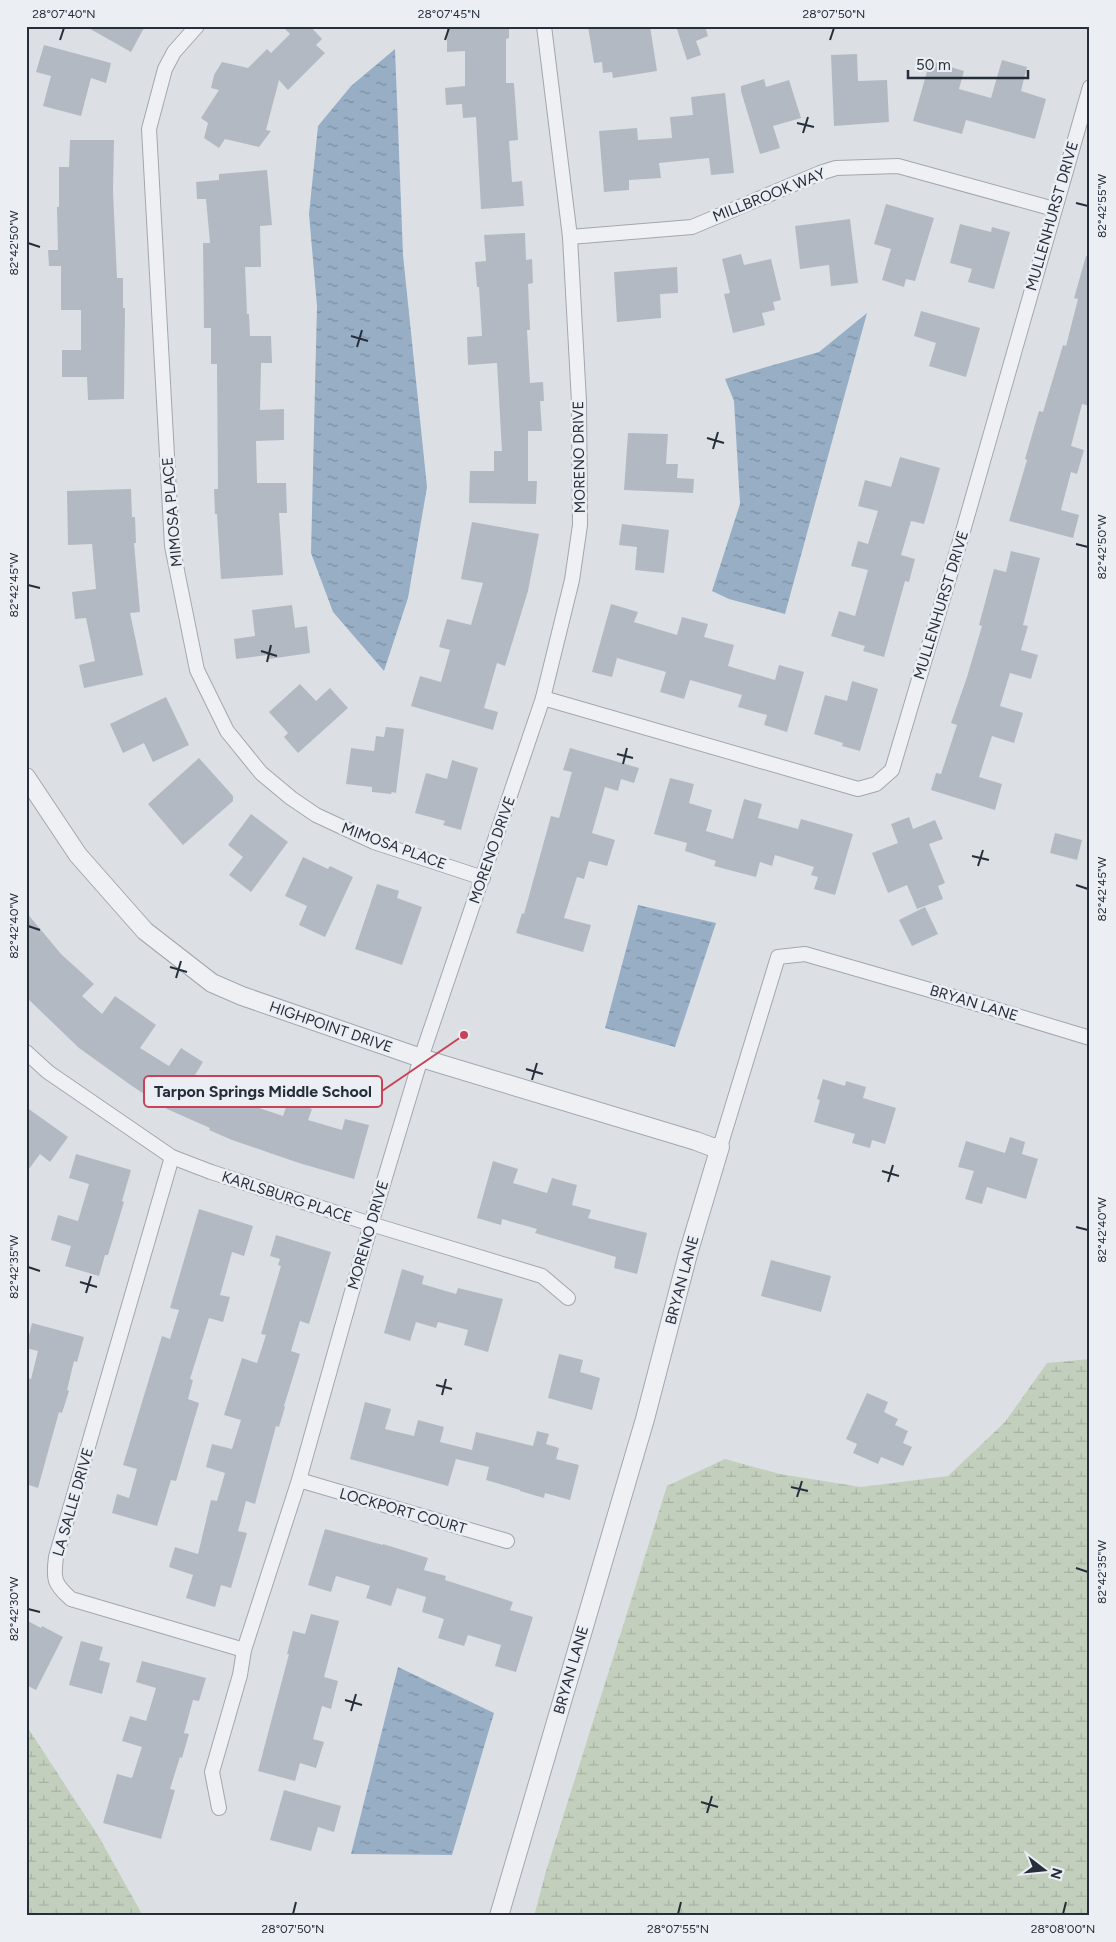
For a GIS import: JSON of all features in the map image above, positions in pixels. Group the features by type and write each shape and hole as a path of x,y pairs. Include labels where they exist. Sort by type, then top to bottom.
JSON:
{"street":[{"name":"MIMOSA PLACE","path":"197,26 174,52 165,69 149,129 172,546 197,670 227,731 261,773 291,798 316,814 374,842 483,878"},
{"name":"MORENO DRIVE","path":"244,1650 299,1480 371,1224 421,1058 543,698 572,580 580,525 579,402 570,237 544,26"},
{"name":"MULLENHURST DRIVE","path":"543,698 858,789 876,784 892,770 963,531 1090,87"},
{"name":"MILLBROOK WAY","path":"570,237 692,227 836,168 898,166 1054,210"},
{"name":"HIGHPOINT DRIVE","path":"26,777 78,854 144,931 212,982 242,996 421,1058 696,1141 712,1148 720,1147"},
{"name":"BRYAN LANE","path":"499,1916 645,1419 688,1254 778,957 805,954 1090,1038"},
{"name":"KARLSBURG PLACE","path":"26,1052 48,1072 172,1157 211,1172 371,1224 542,1276 568,1298"},
{"name":"LA SALLE DRIVE","path":"172,1157 56,1556 54,1570 57,1585 71,1599 244,1650"},
{"name":"LOCKPORT COURT","path":"299,1480 507,1541"},
{"path":"218,1808 212,1772 240,1675 244,1650"}],"green space":[{"path":"1090,1359 1090,1916 534,1916 546,1871 667,1486 725,1459 780,1474 861,1487 948,1476 1005,1422 1047,1363"},
{"path":"26,1725 99,1837 143,1916 26,1916"}],"water":[{"path":"395,49 403,255 427,487 408,598 384,671 333,612 311,553 317,306 309,214 318,126 351,86"},
{"path":"867,313 785,614 729,599 712,591 740,504 734,401 725,379 819,352"},
{"path":"638,905 716,923 675,1047 605,1028"},
{"path":"398,1667 494,1713 452,1855 351,1854"}],"building":[{"path":"85,26 145,26 131,52"},
{"path":"282,26 310,26 322,39 316,45 325,53 288,90 279,80 266,130 271,131 259,147 225,139 219,148 204,138 208,123 201,118 219,90 211,88 214,75 222,62 248,68 267,49 271,53 290,34"},
{"path":"447,26 509,26 509,38 506,39 506,83 514,83 518,140 509,141 512,182 522,181 524,206 481,209 476,117 463,118 462,104 446,105 445,88 465,86 465,51 447,52"},
{"path":"588,26 650,26 657,71 613,78 612,72 603,73 602,62 594,63"},
{"path":"676,26 705,26 708,36 696,41 701,55 687,60"},
{"path":"44,45 111,63 106,83 91,78 81,116 43,106 51,76 36,72"},
{"path":"857,54 858,81 887,80 889,122 834,126 831,55"},
{"path":"1002,60 1027,67 1021,91 1046,99 1035,139 966,120 962,134 913,121 930,61 964,71 959,89 991,98"},
{"path":"764,79 766,87 789,80 801,118 773,126 780,148 760,154 741,86"},
{"path":"725,93 734,173 711,175 709,158 659,163 661,178 629,180 629,190 604,192 599,131 637,128 638,140 672,138 670,117 693,115 691,97"},
{"path":"70,140 114,140 113,191 117,278 123,278 123,308 125,308 124,399 88,400 87,377 62,377 62,350 81,350 81,310 61,310 61,266 49,266 48,250 58,250 57,207 59,207 59,167 69,167"},
{"path":"267,170 272,225 260,226 261,267 245,267 250,336 271,336 272,363 261,363 260,410 284,409 284,440 256,441 257,483 286,483 287,513 279,513 283,575 221,579 214,489 218,489 217,364 211,364 211,328 204,328 203,243 210,243 206,199 197,199 196,182 219,180 219,174"},
{"path":"886,204 934,218 915,281 906,279 904,287 882,280 891,249 874,244"},
{"path":"850,219 858,283 831,286 829,265 800,269 795,226"},
{"path":"960,224 991,232 992,227 1010,232 994,289 968,282 972,269 950,263"},
{"path":"525,233 526,260 532,259 533,283 528,284 530,330 527,330 530,383 543,382 544,401 540,401 542,431 528,431 528,481 537,481 536,504 469,503 470,471 494,471 494,451 502,451 497,363 468,365 467,337 482,336 479,287 477,287 475,262 486,261 484,235"},
{"path":"741,254 744,265 771,259 781,300 773,302 775,310 762,313 765,325 733,333 724,294 730,293 722,259"},
{"path":"1086,256 1090,256 1090,406 1082,404 1071,446 1084,450 1077,474 1071,472 1061,510 1079,515 1073,538 1009,521 1039,411 1043,412 1063,345 1066,346 1078,299 1074,298"},
{"path":"677,267 678,293 660,294 661,318 617,322 614,272"},
{"path":"921,311 980,328 966,377 929,366 936,343 914,336"},
{"path":"628,433 668,434 666,464 678,464 677,478 694,479 693,493 624,490"},
{"path":"900,457 940,468 924,524 911,521 901,555 915,559 909,582 905,581 884,657 863,651 865,646 831,636 839,611 855,616 868,570 851,566 858,541 868,544 878,511 858,506 865,480 891,487"},
{"path":"131,489 132,517 135,517 136,543 134,543 140,612 130,613 143,675 84,688 79,665 95,661 86,618 75,619 72,592 96,589 92,544 68,545 67,491"},
{"path":"472,522 539,534 528,591 505,666 497,663 484,708 498,712 493,730 411,706 420,676 441,682 450,650 439,647 447,619 471,625 483,583 461,579"},
{"path":"622,524 669,530 664,573 635,570 637,547 619,545"},
{"path":"1011,551 1040,558 1023,625 1028,626 1021,650 1038,655 1031,679 1010,673 1000,706 1023,713 1014,743 992,736 979,777 1002,784 995,810 931,790 936,773 941,774 957,725 951,723 982,626 979,625 994,569 1006,572"},
{"path":"611,604 638,612 634,622 677,635 682,617 708,624 704,637 734,645 728,666 775,680 779,665 804,672 787,732 764,725 767,715 738,707 742,695 690,680 684,699 660,692 666,672 617,658 612,677 592,672"},
{"path":"292,605 295,628 307,626 310,653 269,659 268,655 236,659 234,639 255,636 252,610"},
{"path":"852,681 878,689 860,751 842,746 843,743 814,734 825,695 847,701"},
{"path":"300,684 316,701 330,688 348,708 298,753 284,737 288,733 269,712"},
{"path":"166,697 189,745 153,762 144,743 123,753 110,724"},
{"path":"386,727 404,729 396,793 372,792 372,787 346,784 351,748 374,751 376,736 384,737"},
{"path":"570,748 639,768 634,783 621,779 618,791 605,787 592,833 615,840 607,866 589,861 584,879 577,877 564,918 591,925 583,952 516,933 522,913 524,914 551,816 559,818 572,772 563,770"},
{"path":"199,758 233,796 233,801 183,845 148,804"},
{"path":"452,760 478,768 461,830 443,825 445,821 415,813 426,773 447,779"},
{"path":"670,778 694,784 689,803 712,810 706,831 733,839 744,799 762,804 758,818 798,829 801,819 853,834 835,895 814,889 818,877 811,875 814,867 775,855 772,866 760,862 756,877 714,866 716,861 685,851 687,843 654,834"},
{"path":"251,814 288,842 251,892 229,875 243,857 228,845"},
{"path":"909,817 913,829 935,820 943,839 929,844 945,883 938,886 943,899 917,909 907,885 888,893 872,853 898,843 891,824"},
{"path":"1055,833 1082,840 1077,860 1050,853"},
{"path":"303,857 328,869 330,866 353,877 325,937 299,925 307,906 285,896"},
{"path":"377,884 399,891 397,898 422,907 402,965 355,949"},
{"path":"925,907 938,934 912,946 899,920"},
{"path":"26,912 61,954 94,984 82,996 102,1014 115,996 156,1025 140,1048 169,1066 181,1048 203,1062 192,1080 225,1093 232,1075 255,1085 247,1104 283,1116 288,1101 312,1109 308,1120 342,1130 345,1119 369,1125 354,1179 299,1163 209,1130 210,1128 167,1109 79,1048 26,997"},
{"path":"823,1079 845,1086 846,1081 866,1087 863,1098 896,1108 885,1144 872,1140 870,1148 852,1143 855,1134 814,1122 820,1100 817,1099"},
{"path":"26,1107 68,1137 50,1162 40,1154 26,1173"},
{"path":"1010,1137 1025,1142 1022,1154 1038,1159 1026,1199 987,1187 982,1204 965,1199 974,1171 958,1167 966,1141 1005,1153"},
{"path":"76,1154 131,1170 122,1201 124,1202 108,1255 105,1255 99,1276 65,1266 71,1246 51,1240 58,1215 78,1221 89,1184 69,1178"},
{"path":"493,1161 518,1169 513,1183 547,1193 552,1178 577,1185 572,1205 591,1210 588,1218 647,1233 637,1274 614,1268 616,1257 535,1233 537,1229 502,1219 501,1225 477,1218"},
{"path":"199,1209 253,1226 244,1256 232,1252 220,1295 230,1297 223,1322 209,1318 190,1379 193,1380 188,1399 199,1403 176,1481 171,1480 157,1526 112,1513 117,1494 129,1498 137,1469 123,1465 162,1336 170,1339 179,1310 170,1308"},
{"path":"276,1235 331,1252 309,1324 300,1321 291,1351 300,1354 279,1427 276,1426 255,1504 246,1501 238,1531 247,1533 231,1588 221,1585 215,1607 186,1598 193,1575 169,1567 175,1547 198,1554 211,1500 217,1501 225,1473 206,1467 212,1444 232,1449 241,1420 224,1415 242,1358 257,1363 266,1335 261,1334 281,1266 278,1265 280,1259 270,1256"},
{"path":"771,1260 831,1276 821,1312 761,1296"},
{"path":"402,1269 424,1276 422,1284 456,1294 458,1288 503,1299 488,1352 464,1345 468,1330 438,1322 436,1328 416,1322 410,1341 384,1333"},
{"path":"32,1323 84,1337 77,1362 74,1361 67,1390 69,1391 62,1413 59,1412 38,1488 26,1484 26,1378 31,1379 38,1351 26,1348"},
{"path":"559,1354 583,1360 580,1372 600,1378 592,1410 548,1398"},
{"path":"867,1393 888,1402 884,1412 898,1419 895,1425 908,1431 903,1443 912,1447 903,1466 881,1457 878,1464 853,1453 857,1444 846,1439"},
{"path":"365,1402 391,1409 385,1429 414,1436 418,1420 444,1427 440,1442 472,1450 476,1432 533,1446 537,1431 549,1434 546,1444 559,1448 556,1459 579,1465 570,1500 545,1493 544,1498 486,1480 489,1467 456,1459 448,1486 350,1459"},
{"path":"325,1529 428,1558 424,1570 446,1576 445,1580 513,1602 510,1610 533,1617 516,1672 495,1666 501,1645 468,1635 464,1646 438,1638 444,1619 422,1612 426,1597 397,1588 391,1606 366,1598 370,1586 336,1576 331,1592 308,1585"},
{"path":"311,1614 339,1621 324,1677 338,1681 331,1709 322,1706 313,1739 324,1742 316,1768 300,1763 295,1781 258,1771 289,1654 287,1654 293,1631 305,1634"},
{"path":"26,1620 63,1637 36,1690 26,1685"},
{"path":"81,1641 103,1647 99,1660 110,1663 102,1694 69,1685"},
{"path":"142,1661 206,1678 199,1701 193,1700 184,1733 189,1734 170,1789 175,1790 161,1839 103,1823 117,1774 132,1778 142,1747 122,1741 130,1716 146,1721 156,1688 136,1682"},
{"path":"284,1790 341,1806 334,1832 318,1827 311,1851 270,1840"}],"place":[{"name":"Tarpon Springs Middle School","path":"464,1035"}]}
